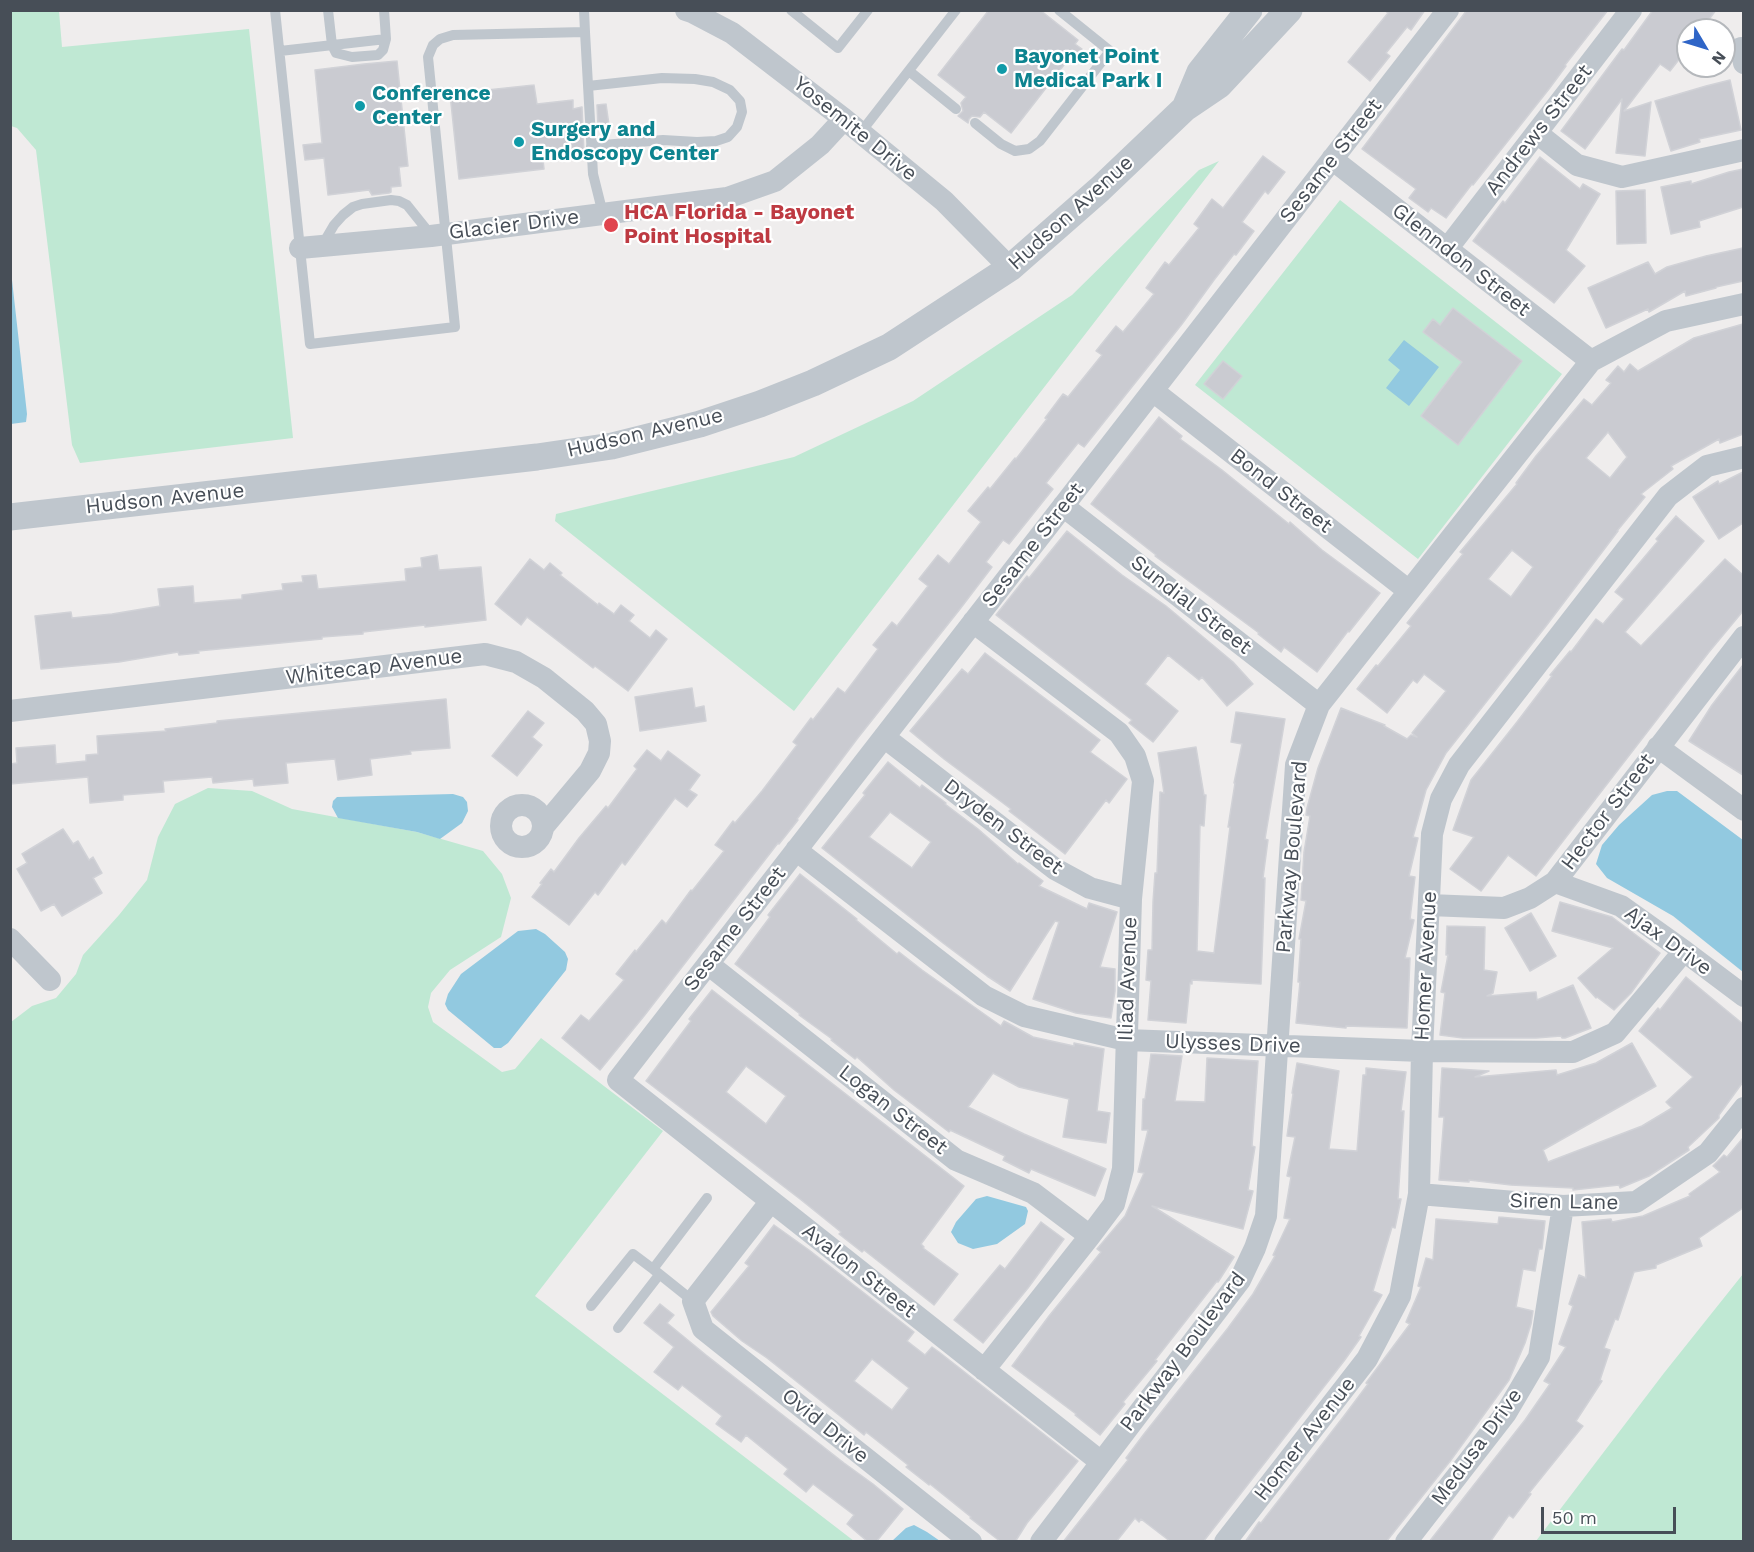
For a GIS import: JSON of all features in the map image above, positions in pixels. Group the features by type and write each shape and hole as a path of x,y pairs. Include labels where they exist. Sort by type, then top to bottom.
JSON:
{"street":[{"name":"Yosemite Drive","path":"686,10 732,33 852,125 944,201 1010,268"},
{"name":"Hudson Avenue","path":"1185,108 1200,72 1249,10"},
{"name":"Hudson Avenue","path":"10,517 537,457 612,446 700,424 813,383 889,347 1010,268 1100,189 1185,108 1219,85 1289,10"},
{"name":"Sesame Street","path":"618,1080 1448,10"},
{"name":"Andrews Street","path":"1447,249 1631,10"},
{"name":"Glacier Drive","path":"300,248 438,235 727,198 775,181 820,146 852,125"},
{"path":"1537,133 1577,165 1622,177 1743,150"},
{"name":"Glenndon Street","path":"1332,159 1591,361"},
{"name":"Parkway Boulevard","path":"1041,1542 1240,1280 1255,1248 1266,1216 1296,765 1319,705 1591,361 1666,321 1743,304"},
{"name":"Bond Street","path":"1153,391 1409,591"},
{"name":"Homer Avenue","path":"1226,1542 1367,1359 1400,1296 1419,1194 1422,1051 1432,834 1441,799 1459,765 1668,496 1707,466 1743,457"},
{"name":"Sundial Street","path":"1063,506 1319,705"},
{"name":"Iliad Avenue","path":"974,622 1119,733 1135,756 1143,781 1131,899 1123,1169 1114,1204 984,1370"},
{"name":"Hector Street","path":"1429,905 1503,908 1530,897 1555,882 1743,637"},
{"name":"Whitecap Avenue","path":"10,711 485,654 516,662 544,678 585,711 596,724 600,741 599,753 590,771 544,826"},
{"name":"Dryden Street","path":"884,737 1055,869 1090,888 1131,899"},
{"path":"1658,747 1743,810"},
{"name":"Ulysses Drive","path":"796,850 984,996 1024,1016 1126,1040 1422,1051 1573,1052 1615,1033 1684,951"},
{"name":"Ajax Drive","path":"1555,882 1621,906 1743,996"},
{"path":"10,939 50,980"},
{"name":"Logan Street","path":"708,964 956,1160 1033,1193 1090,1236"},
{"name":"Avalon Street","path":"618,1080 1101,1462"},
{"name":"Siren Lane","path":"1419,1194 1563,1206 1636,1202 1708,1153 1743,1108"},
{"path":"693,1301 771,1201"},
{"name":"Medusa Drive","path":"1406,1542 1506,1413 1539,1357 1563,1206"},
{"name":"Ovid Drive","path":"693,1301 703,1329 971,1542"}],"lane":[{"path":"275,10 310,344 455,327 438,235 428,57 433,45 440,39 453,35 585,32"},
{"path":"328,10 332,45"},
{"path":"280,51 386,39 384,10"},
{"path":"584,10 593,174 603,214"},
{"path":"792,10 838,48 868,10"},
{"path":"852,125 909,71 956,10"},
{"path":"975,123 1001,144 1015,151 1029,149 1040,141 1110,51 1059,10"},
{"path":"909,71 957,109"},
{"path":"588,86 662,78 713,82 730,90 740,101 742,112 737,127 728,137 716,141 663,140 591,146"},
{"path":"327,246 327,237 334,225 353,207 391,200 407,205 438,235"},
{"path":"618,1329 707,1198"},
{"path":"591,1306 633,1254 693,1301"}],"green space":[{"path":"11,10 59,11 62,47 249,29 293,438 80,463 72,445 36,150 17,128 11,126"},
{"path":"1219,161 794,711 555,521 556,514 794,457 913,401 1072,295 1199,170"},
{"path":"1340,200 1562,374 1418,559 1195,385"},
{"path":"208,788 252,791 292,809 417,832 483,851 502,874 511,898 501,937 450,970 431,993 428,1007 433,1022 502,1072 515,1069 541,1038 663,1131 535,1296 854,1541 11,1542 11,1022 32,1006 56,998 76,974 83,955 147,880 158,837 175,804"},
{"path":"1743,1274 1743,1541 1536,1541 1664,1373"}],"water":[{"path":"10,262 27,414 26,422 11,424"},
{"path":"1404,340 1439,367 1409,406 1386,388 1400,370 1388,360"},
{"path":"1677,791 1743,840 1743,972 1673,916 1607,878 1596,864 1602,845 1619,825 1652,795"},
{"path":"453,794 463,797 467,802 468,811 462,823 440,839 417,832 338,818 332,807 337,797"},
{"path":"536,929 565,952 568,959 566,970 508,1043 501,1048 494,1048 448,1010 445,1004 448,994 461,974 518,931"},
{"path":"987,1196 1026,1207 1028,1211 1025,1224 997,1244 973,1249 958,1243 951,1232 956,1222 976,1199"},
{"path":"914,1525 940,1541 892,1541 906,1528"}],"building":[{"name":"Bayonet Point Medical Park I","path":"989,10 1040,10 1078,40 1075,44 1082,49 1070,64 1067,61 1011,133 984,112 980,117 972,116 968,123 958,116 963,111 961,103 966,97 938,75"},
{"path":"1384,10 1425,10 1411,30 1407,27 1386,53 1390,56 1370,81 1348,62 1388,13"},
{"path":"1467,10 1608,10 1549,89 1446,218 1431,208 1428,212 1409,198 1416,189 1362,149"},
{"path":"1653,10 1716,10 1710,18 1676,18 1676,63 1670,71 1660,64 1624,111 1651,102 1645,156 1616,153 1622,99 1585,149 1561,131 1622,49 1624,50"},
{"name":"Conference Center","path":"397,61 408,166 399,167 401,186 391,187 389,193 372,195 369,190 328,195 324,158 305,160 303,145 322,143 315,70"},
{"path":"1730,80 1741,130 1699,139 1700,142 1671,151 1655,101"},
{"name":"Surgery and Endoscopy Center","path":"534,85 537,104 573,100 573,109 582,107 584,155 543,160 544,169 459,179 450,94"},
{"path":"606,104 609,125 598,127 597,105"},
{"path":"1263,156 1285,172 1268,194 1265,191 1242,222 1254,231 1084,447 1078,443 1046,483 1053,489 1009,544 1003,540 986,562 992,567 857,739 798,820 600,1070 562,1038 581,1015 589,1021 624,980 616,974 662,920 666,924 724,851 715,845 733,821 735,823 762,791 797,745 793,742 811,718 813,720 838,688 845,693 878,649 873,645 892,622 897,626 928,586 919,579 938,555 949,564 981,522 968,511 1016,459 1063,394 1068,397 1102,355 1096,351 1116,326 1123,332 1154,294 1146,288 1165,262 1169,265 1199,228 1194,224 1212,199 1223,208"},
{"path":"1540,157 1580,189 1583,184 1600,194 1566,250 1585,266 1554,303 1473,241"},
{"path":"1743,169 1743,207 1699,221 1700,227 1671,234 1661,187 1691,181 1691,184"},
{"path":"1645,190 1646,243 1617,244 1616,191"},
{"path":"1743,248 1743,281 1686,296 1685,291 1649,312 1648,309 1606,328 1588,288 1648,262 1655,274 1667,267"},
{"path":"1453,308 1522,361 1458,445 1421,416 1462,362 1423,332 1433,319 1440,325"},
{"path":"1743,324 1743,434 1720,443 1719,439 1671,466 1673,469 1641,494 1645,497 1446,753 1426,790 1413,837 1418,838 1409,876 1415,877 1410,919 1414,920 1405,958 1410,958 1407,1028 1346,1026 1346,1028 1296,1023 1300,982 1298,982 1301,939 1299,939 1306,901 1301,900 1304,852 1310,816 1306,815 1307,808 1318,768 1341,708 1385,725 1407,739 1411,735 1417,737 1412,733 1446,691 1424,674 1417,683 1413,680 1387,713 1357,689 1411,626 1407,623 1463,554 1460,552 1584,399 1592,405 1611,383 1606,380 1618,366 1624,372 1630,364 1638,371 1694,338","holes":["1608,432 1627,457 1610,478 1586,458","1512,550 1533,567 1511,597 1488,579"]},
{"path":"1223,361 1242,376 1223,399 1204,384"},
{"path":"1159,417 1182,436 1180,439 1380,593 1317,672 1284,647 1281,652 1091,504"},
{"path":"1743,472 1743,523 1719,539 1693,497 1718,481 1719,484"},
{"path":"1676,516 1704,541 1625,632 1641,646 1725,559 1743,575 1743,611 1536,876 1508,855 1481,891 1450,869 1474,837 1453,830 1471,780 1552,676 1550,675 1596,619 1603,624 1624,599 1615,592"},
{"path":"1067,531 1122,575 1166,606 1233,662 1253,684 1227,706 1202,677 1199,680 1168,655 1145,684 1178,711 1153,742 1129,723 1132,720 996,615"},
{"path":"437,555 439,570 481,567 486,620 198,651 199,653 179,655 178,652 119,662 41,669 35,616 71,612 72,618 160,606 158,589 193,586 194,603 242,599 242,595 283,590 282,584 303,582 302,576 316,575 318,589 406,581 405,569 422,567 421,558"},
{"path":"530,559 544,570 550,563 562,573 560,575 598,605 599,603 614,614 621,605 634,615 629,621 650,638 656,630 667,639 628,691 595,666 593,668 527,617 521,625 495,604"},
{"path":"985,653 1100,740 1090,752 1127,779 1109,803 1106,800 1065,854 910,731 962,669 968,674"},
{"path":"1743,665 1743,775 1689,741 1712,705"},
{"path":"692,688 695,708 704,706 706,721 640,731 635,697"},
{"path":"446,699 450,748 410,751 411,754 370,759 372,775 338,780 335,759 286,763 288,783 254,786 253,779 213,783 212,777 163,781 164,792 123,795 123,800 90,803 88,777 10,784 10,764 17,763 16,748 55,745 56,764 86,761 86,755 98,754 97,736 166,731 165,729 217,723 217,721"},
{"path":"528,711 544,723 532,737 542,745 517,776 492,756"},
{"path":"1236,712 1285,719 1265,839 1268,840 1263,878 1265,878 1261,984 1192,980 1186,1023 1148,1020 1151,981 1146,980 1148,950 1152,950 1160,792 1164,793 1158,753 1196,747 1204,795 1206,795 1204,826 1200,825 1197,951 1214,953 1230,827 1228,827 1242,744 1231,742"},
{"path":"647,750 661,761 668,751 700,775 689,790 697,795 687,807 675,798 625,865 622,862 598,895 595,892 569,925 532,897 551,869 554,872 606,806 608,808 637,769 634,766"},
{"path":"888,762 920,788 922,785 946,803 1018,864 1043,881 1039,886 1087,909 1089,903 1117,912 1100,967 1115,969 1111,1018 1076,1013 1033,999 1059,922 1055,921 1010,991 943,943 822,848 865,795 863,793","holes":["890,812 931,842 912,868 869,837"]},
{"path":"63,829 73,844 78,841 89,860 93,857 102,873 93,878 102,893 62,916 54,904 41,911 17,869 27,863 22,854"},
{"path":"800,874 897,954 899,952 1001,1026 1004,1021 1033,1037 1074,1046 1074,1043 1104,1049 1097,1111 1110,1113 1106,1143 1063,1137 1069,1099 1019,1087 993,1073 968,1107 1106,1169 1095,1196 1031,1169 1029,1173 1003,1160 1005,1156 950,1130 949,1132 894,1090 857,1057 855,1059 735,964 770,917 768,915"},
{"path":"1560,902 1612,917 1660,953 1631,993 1614,1010 1596,998 1578,978 1613,948 1552,931"},
{"path":"1531,913 1556,956 1530,971 1505,928"},
{"path":"1447,926 1485,927 1484,970 1497,972 1493,993 1487,996 1536,992 1537,1000 1573,985 1591,1028 1565,1038 1561,1036 1463,1038 1440,1035 1445,993 1441,992 1448,955 1446,955"},
{"path":"1686,977 1743,1024 1743,1082 1719,1118 1688,1147 1689,1150 1649,1176 1620,1188 1619,1185 1573,1190 1573,1188 1469,1180 1469,1182 1439,1180 1444,1117 1439,1117 1442,1068 1489,1071 1475,1077 1556,1070 1557,1075 1596,1063 1632,1043 1656,1086 1543,1150 1548,1162 1642,1126 1672,1108 1666,1102 1693,1077 1639,1031 1658,1008 1660,1010"},
{"path":"712,990 964,1186 921,1244 923,1248 958,1274 934,1305 864,1250 862,1252 800,1199 646,1081 691,1021 689,1019","holes":["746,1066 786,1096 766,1124 726,1092"]},
{"path":"1151,1054 1182,1056 1175,1101 1205,1102 1207,1058 1258,1061 1252,1146 1255,1147 1248,1190 1253,1191 1243,1229 1152,1206 1234,1257 1218,1282 1155,1360 1157,1361 1123,1402 1125,1404 1100,1435 1012,1366 1101,1252 1097,1249 1125,1216 1144,1173 1138,1172 1148,1130 1142,1130 1143,1099 1145,1099"},
{"path":"1297,1063 1339,1071 1329,1149 1357,1151 1363,1075 1366,1075 1366,1068 1406,1072 1401,1111 1404,1111 1398,1199 1401,1199 1395,1228 1392,1227 1373,1291 1382,1295 1359,1336 1361,1337 1344,1361 1203,1542 1171,1542 1141,1519 1139,1522 1135,1518 1116,1542 1063,1542 1228,1328 1253,1294 1275,1256 1273,1255 1290,1219 1284,1218 1291,1177 1287,1176 1295,1137 1287,1136"},
{"path":"1743,1138 1743,1208 1699,1238 1702,1246 1656,1265 1656,1268 1634,1272 1618,1320 1615,1319 1604,1348 1610,1350 1600,1380 1602,1381 1576,1421 1583,1426 1529,1493 1531,1494 1513,1518 1509,1515 1490,1542 1429,1542 1525,1420 1550,1384 1544,1381 1566,1347 1559,1344 1573,1306 1569,1304 1579,1275 1586,1278 1582,1222 1611,1219 1612,1222 1643,1216 1690,1196 1689,1194 1720,1172 1713,1166 1724,1155 1727,1157"},
{"path":"1499,1217 1545,1221 1542,1249 1539,1249 1535,1271 1523,1269 1516,1307 1533,1311 1531,1324 1509,1380 1451,1460 1386,1542 1245,1542 1344,1416 1410,1324 1406,1322 1421,1287 1418,1286 1426,1258 1433,1260 1436,1219 1498,1224"},
{"path":"1041,1222 1064,1239 983,1343 954,1320 1000,1265 1005,1269"},
{"path":"774,1225 914,1332 907,1341 925,1355 932,1347 1078,1461 1027,1523 1015,1542 1001,1542 906,1467 908,1465 866,1432 864,1435 713,1316 711,1312 749,1266 745,1263","holes":["872,1359 909,1388 892,1410 854,1381"]},
{"path":"660,1304 674,1315 667,1323 903,1509 876,1542 868,1542 847,1524 854,1515 813,1484 806,1492 784,1474 788,1469 746,1435 741,1442 716,1424 722,1416 682,1385 678,1390 654,1372 674,1347 644,1323"}],"place":[{"name":"Bayonet Point Medical Park I","path":"1002,69"},
{"name":"Conference Center","path":"360,106"},
{"name":"Surgery and Endoscopy Center","path":"519,142"},
{"name":"HCA Florida - Bayonet Point Hospital","path":"611,225"}]}
